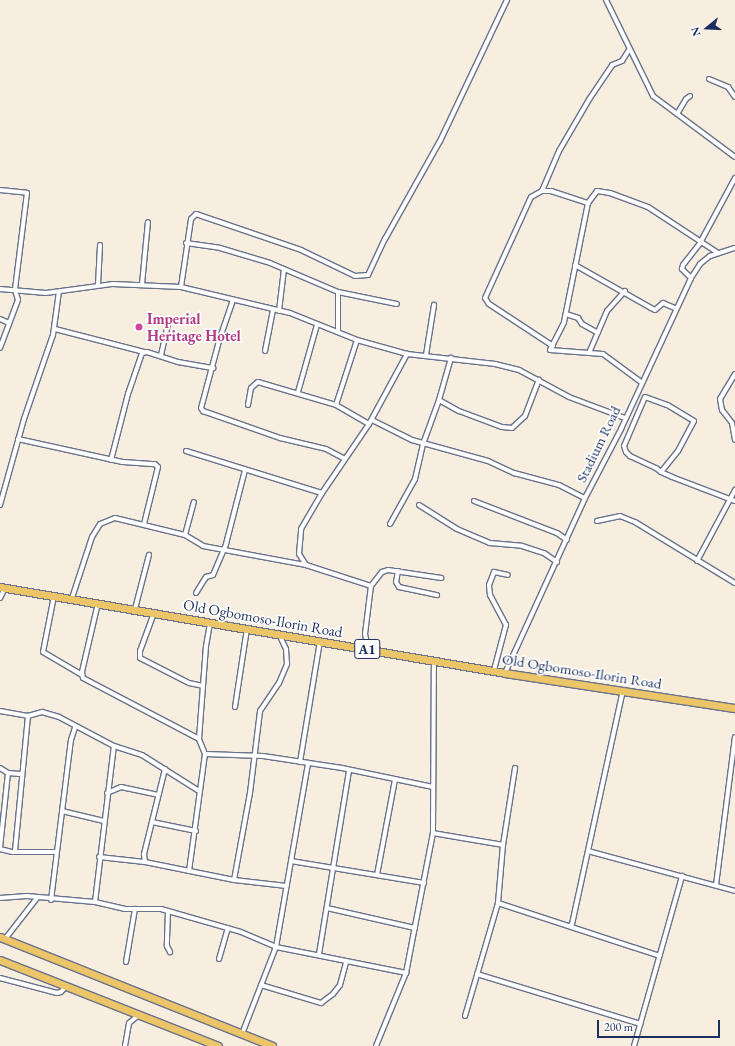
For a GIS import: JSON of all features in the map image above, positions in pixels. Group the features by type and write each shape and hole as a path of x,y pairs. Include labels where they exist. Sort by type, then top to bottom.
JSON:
{"highway":[{"name":"Old Ogbomoso-Ilorin Road","path":"2,587 505,673 735,708"},
{"path":"3,938 272,1046"},
{"path":"0,960 218,1046"}],"street":[{"path":"181,287 186,243 191,219 196,214 301,250 356,276 368,275 385,238 443,134 507,0"},
{"path":"606,0 629,50 653,96 735,157"},
{"path":"553,346 485,300 527,204 531,198 542,191 559,151 590,98 612,66 622,61 629,50"},
{"path":"709,79 728,86 734,94"},
{"path":"677,114 686,99 690,96"},
{"path":"691,278 682,267 700,243 735,178"},
{"path":"0,190 27,193 15,290 18,300 0,348"},
{"path":"542,191 588,203"},
{"path":"641,382 605,356 589,353 550,350 566,314 588,203 597,192 610,193 648,207 700,243 718,253"},
{"path":"142,284 148,222"},
{"path":"186,243 220,248 284,269 338,292 397,304"},
{"path":"98,285 100,245"},
{"name":"Stadium Road","path":"505,673 585,498 625,418 674,308 700,264 718,253 735,248"},
{"path":"575,265 625,291 655,310 663,303 674,308"},
{"path":"279,310 284,269"},
{"path":"0,289 58,291 98,285 142,284 181,287 273,310 279,310 357,340 407,354 495,364 539,380 569,397 625,418"},
{"path":"0,505 18,439 54,329 58,291"},
{"path":"589,353 610,306 625,291"},
{"path":"338,292 338,332"},
{"path":"233,300 213,368 203,411 280,438 326,449 345,459"},
{"path":"426,355 434,305"},
{"path":"264,351 273,310"},
{"path":"566,314 578,318 582,324 598,333"},
{"path":"0,319 9,322"},
{"path":"161,355 169,320"},
{"path":"298,392 317,325"},
{"path":"54,329 213,368"},
{"path":"336,405 357,340"},
{"path":"111,460 128,394 144,352"},
{"path":"306,565 299,554 301,529 322,493 372,420 407,354"},
{"path":"390,524 415,479 423,444 439,400 450,358"},
{"path":"735,374 720,399 722,410 732,423 735,440"},
{"path":"439,400 459,411 502,427 512,428 525,416 539,380"},
{"path":"248,404 251,388 255,383 298,392 336,405 369,424"},
{"path":"661,472 678,450 694,421 667,405 645,397 624,446 630,456 661,472 729,500 735,501"},
{"path":"372,420 423,444 481,458 514,473 559,485 585,498"},
{"path":"18,439 131,464 150,462 157,465 144,524"},
{"path":"186,451 322,493"},
{"path":"196,593 206,577 213,575 222,549 226,544 245,470"},
{"path":"697,561 735,490"},
{"path":"474,501 557,534 567,540"},
{"path":"185,535 194,502"},
{"path":"419,505 458,529 490,543 522,546 544,553 556,562"},
{"path":"597,521 620,516 635,522 735,583"},
{"path":"72,598 92,537 100,524 115,518 185,535 203,546 306,565 371,586"},
{"path":"226,544 231,551"},
{"path":"135,609 149,555"},
{"path":"368,649 365,630 371,586 384,570 441,578"},
{"path":"398,571 396,582 399,586 437,595"},
{"path":"494,670 506,625 492,600 488,585 494,572 508,575"},
{"path":"0,598 2,587"},
{"path":"54,595 43,652 82,675 88,681 199,739"},
{"path":"82,675 98,603"},
{"path":"154,613 140,651 140,658 189,683 202,686"},
{"path":"189,871 196,831 199,791 205,754 199,739 202,686 210,622"},
{"path":"235,707 247,629"},
{"path":"234,880 243,844 260,711 279,683 287,664 286,649 278,634"},
{"path":"300,762 320,641"},
{"path":"376,1046 406,973 433,832 434,660"},
{"path":"572,926 623,690"},
{"path":"0,711 28,716 42,712 59,717 75,728 114,746 134,751 199,791"},
{"path":"15,851 20,774 28,716"},
{"path":"51,900 71,740 75,728"},
{"path":"716,885 735,737"},
{"path":"95,902 107,793 114,746"},
{"path":"205,754 255,756 308,763 433,787"},
{"path":"242,1034 276,947 308,763"},
{"path":"0,768 8,773 20,774"},
{"path":"465,1016 498,903 503,845 515,768"},
{"path":"145,862 144,854 165,769"},
{"path":"319,954 349,770"},
{"path":"8,773 0,848 15,851 56,852"},
{"path":"377,875 395,780"},
{"path":"107,793 122,787 158,795"},
{"path":"62,811 104,821"},
{"path":"152,822 196,831"},
{"path":"433,832 503,845"},
{"path":"588,851 735,891"},
{"path":"100,857 145,862 234,880 287,886"},
{"path":"290,861 424,883"},
{"path":"634,1046 682,876"},
{"path":"0,898 37,898 95,902 135,909 168,911 228,928 276,947 319,954 346,962 406,973"},
{"path":"3,938 37,898"},
{"path":"498,903 660,956"},
{"path":"327,908 415,928"},
{"path":"126,962 135,909"},
{"path":"168,911 167,946 170,952"},
{"path":"219,959 228,928"},
{"path":"261,985 321,1003 333,994 340,985 346,962"},
{"path":"477,974 641,1024"},
{"path":"0,978 56,993 61,992 66,986"},
{"path":"125,1046 129,1023 139,1015"}],"place":[{"name":"Imperial Heritage Hotel","path":"139,327"}]}
